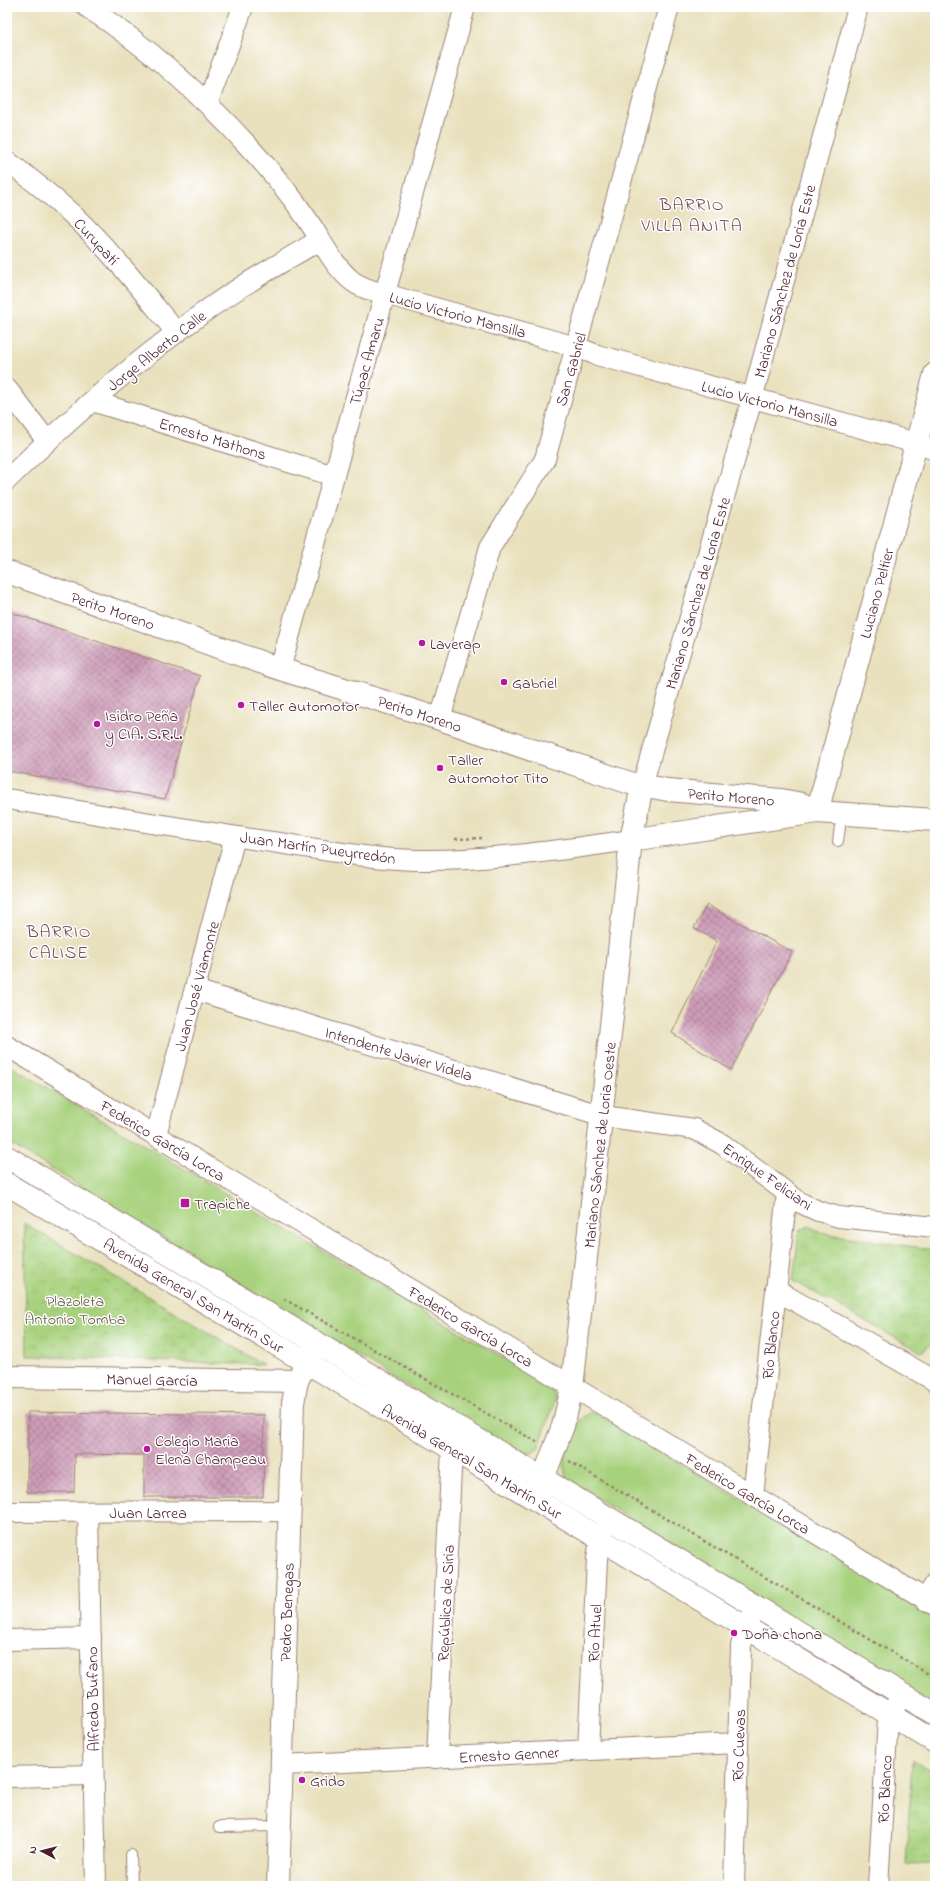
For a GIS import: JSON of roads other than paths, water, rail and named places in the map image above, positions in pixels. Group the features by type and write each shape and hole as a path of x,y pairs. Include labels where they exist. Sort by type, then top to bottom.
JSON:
{"main road":[{"name":"Luciano Peltier","path":"817,812 926,446 935,374"},
{"name":"Perito Moreno","path":"7,572 280,669 440,719 618,780 668,790 781,800 802,804 817,812"},
{"name":"Mariano Sánchez de Loria Oeste","path":"535,1499 563,1426 572,1388 603,1116 631,840 642,786"},
{"name":"Perito Moreno","path":"631,840 817,812 935,820"},
{"name":"Avenida General San Martín Sur","path":"9,1163 316,1343 935,1714"},
{"name":"Avenida General San Martín Sur","path":"7,1184 301,1371 452,1449 935,1742"},
{"name":"Pedro Benegas","path":"278,1886 293,1402 301,1371 316,1343"},
{"name":"Manuel García","path":"7,1377 301,1371"}],"street":[{"name":"Lucio Victorio Mansilla","path":"87,7 141,46 208,102 273,175 298,206 340,269 352,281 366,289 576,347 597,355 752,399 926,446"},
{"path":"208,102 243,7"},
{"name":"Túpac Amaru","path":"280,669 465,7"},
{"name":"San Gabriel","path":"440,719 490,547 544,459 669,7"},
{"name":"Mariano Sánchez de Loria Este","path":"642,786 752,399 858,7"},
{"name":"Curupatí","path":"7,161 58,202 84,226 112,255 176,332"},
{"name":"Jorge Alberto Calle","path":"7,480 47,441 92,401 176,332 248,282 320,240"},
{"path":"7,389 47,441"},
{"name":"Ernesto Mathons","path":"92,401 334,476"},
{"name":"Juan Martín Pueyrredón","path":"7,799 235,837 374,857 417,860 492,856 631,840"},
{"name":"Juan José Viamonte","path":"156,1136 235,837"},
{"name":"Intendente Javier Videla","path":"195,990 603,1116"},
{"name":"Federico García Lorca","path":"7,1046 753,1496 932,1596"},
{"name":"Enrique Feliciani","path":"603,1116 694,1129 722,1144 801,1203 818,1211 839,1217 935,1227"},
{"name":"Río Blanco","path":"753,1496 787,1193"},
{"path":"776,1290 935,1380"},
{"name":"República de Siria","path":"437,1758 452,1449"},
{"name":"Juan Larrea","path":"7,1512 290,1510"},
{"name":"Alfredo Bufano","path":"88,1512 96,1886"},
{"name":"Río Atuel","path":"588,1750 597,1559 600,1539 608,1517"},
{"name":"Río Cuevas","path":"734,1886 741,1646 746,1628 758,1607"},
{"path":"7,1640 91,1638"},
{"name":"Río Blanco","path":"878,1886 888,1718 902,1695"},
{"name":"Ernesto Genner","path":"282,1765 737,1743"},
{"path":"7,1777 93,1775"}],"lane":[{"path":"838,841 842,813"},
{"path":"219,1827 280,1826"},
{"path":"131,1855 132,1886"}],"place":[{"name":"Laverap","path":"422,643"},
{"name":"Gabriel","path":"504,682"},
{"name":"Taller automotor","path":"241,705"},
{"name":"Isidro Peña y CIA. S.R.L.","path":"97,724"},
{"name":"Taller automotor Tito","path":"440,768"},
{"name":"Trapiche","path":"185,1203"},
{"name":"Colegio María Elena Champeau","path":"147,1449"},
{"name":"Doña chona","path":"734,1633"},
{"name":"Grido","path":"302,1780"}],"district":[{"name":"BARRIO VILLA ANITA","path":"692,214"},
{"name":"BARRIO CALISE","path":"59,941"}],"park label":[{"name":"Plazoleta Antonio Tomba","path":"75,1309"}]}
